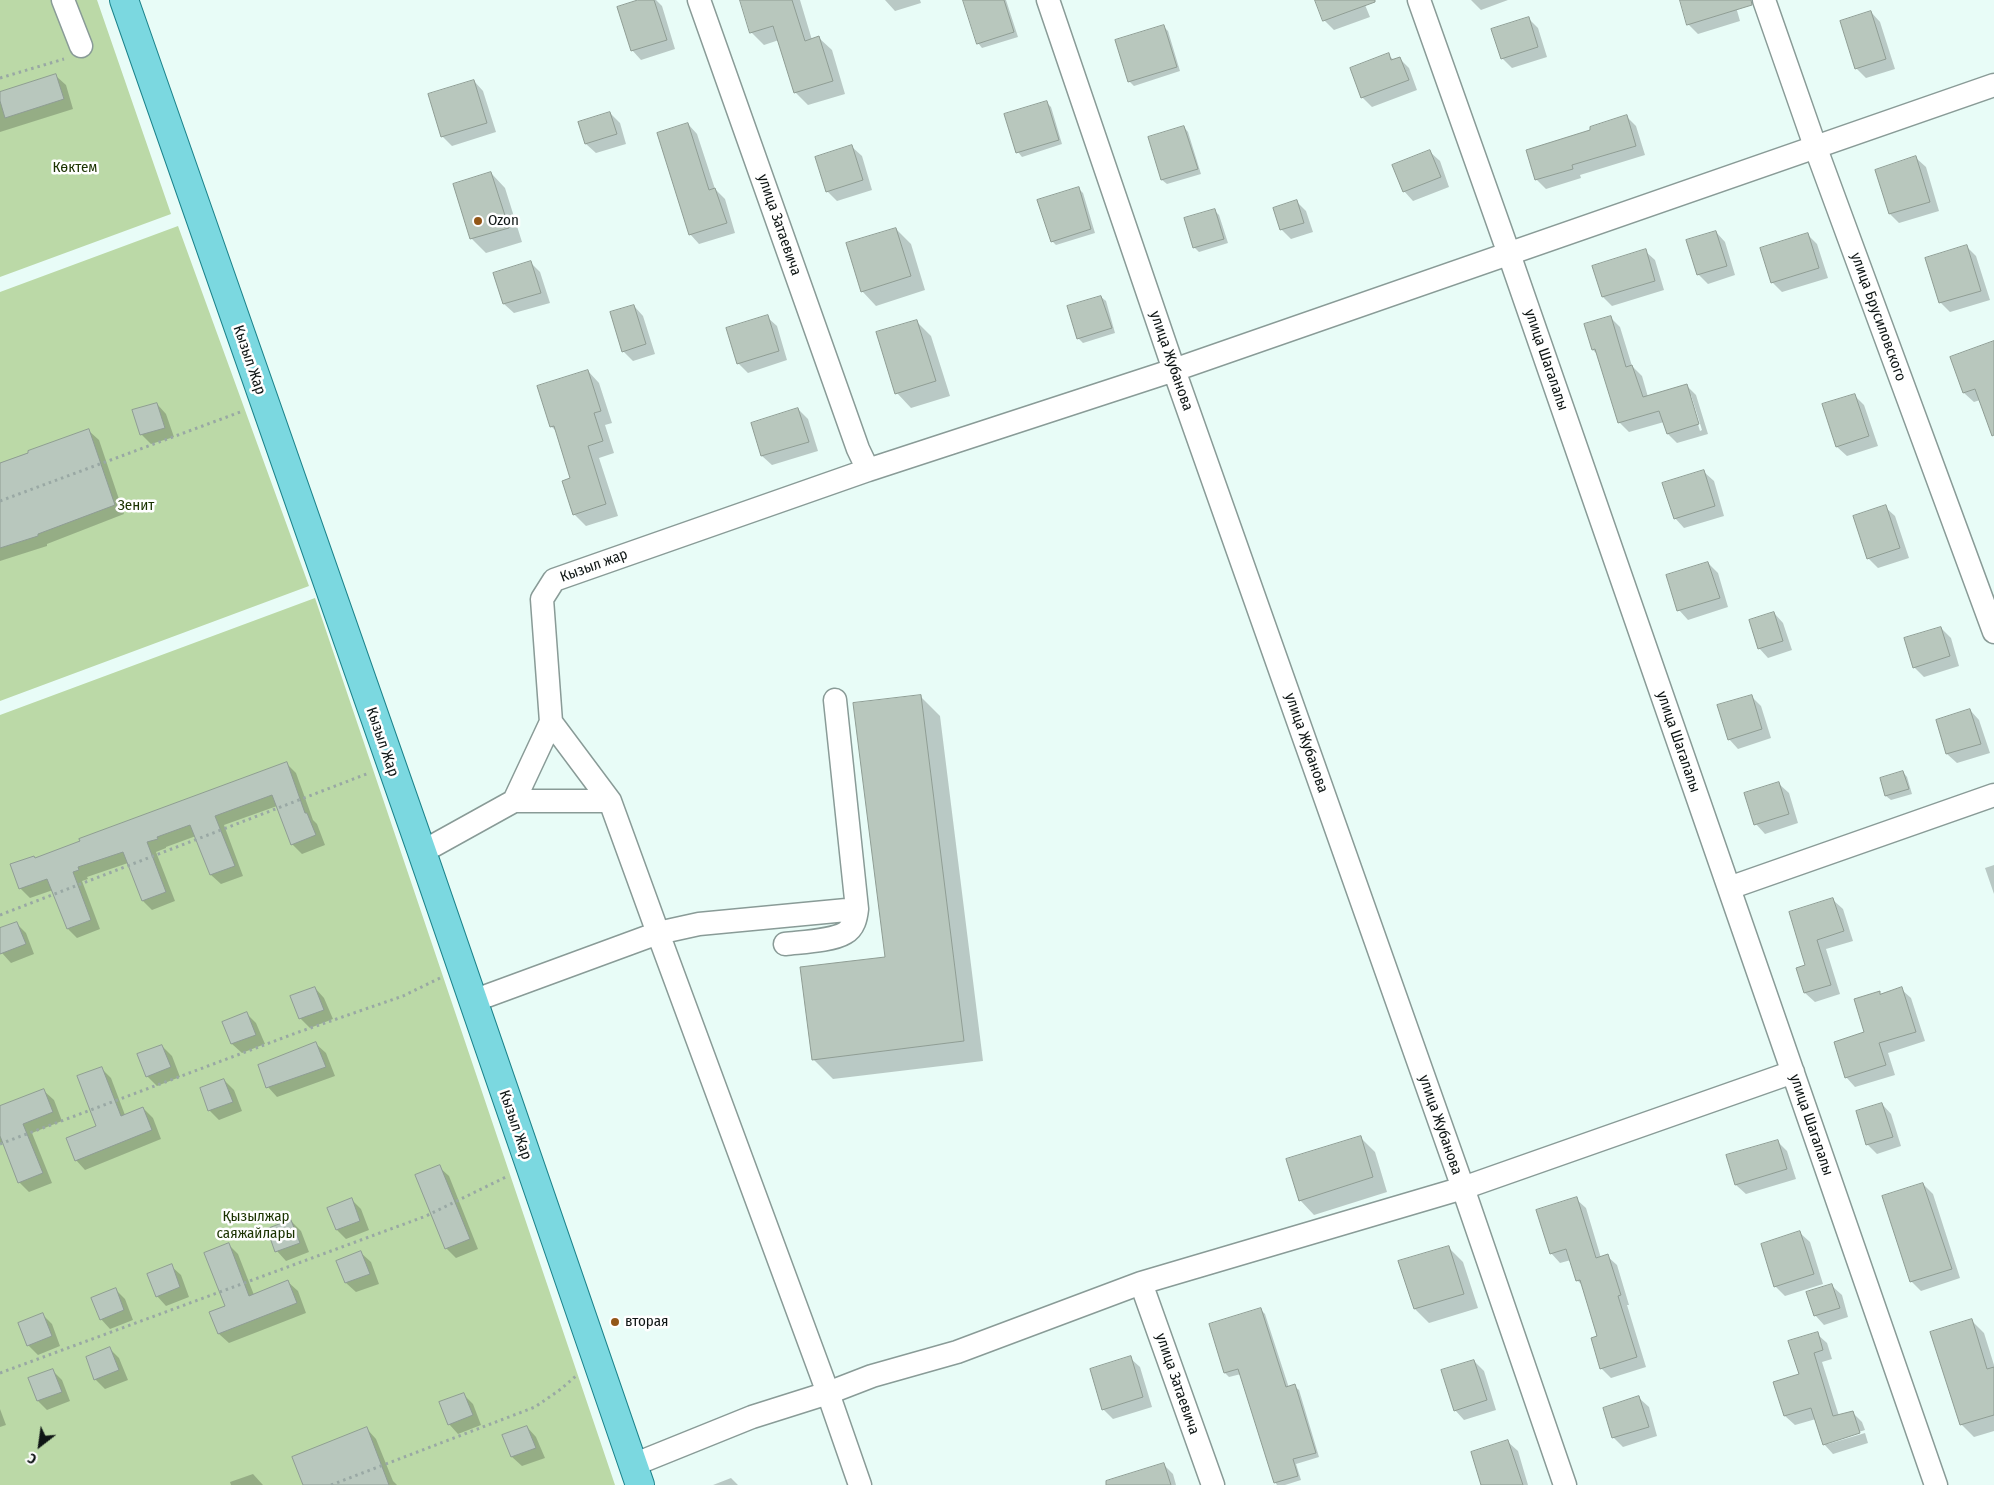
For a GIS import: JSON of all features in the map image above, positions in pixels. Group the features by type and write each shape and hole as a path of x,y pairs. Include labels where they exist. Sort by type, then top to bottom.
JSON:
{"main road":[{"name":"Кызыл Жар","path":"124,0 422,852 636,1475"}],"street":[{"path":"63,0 81,46"},
{"name":"улица Затаевича","path":"700,0 858,449 868,470"},
{"name":"улица Жубанова","path":"1048,0 1174,370 1463,1188 1565,1485"},
{"name":"улица Шагалалы","path":"1419,0 1936,1485"},
{"name":"улица Брусиловского","path":"1764,0 1815,146 1994,632"},
{"name":"Кызыл жар","path":"514,801 551,722 542,599 554,580 868,470 1174,370 1994,85"},
{"path":"785,944 846,933 856,918 857,909 835,700"},
{"path":"551,722 610,801 828,1393 860,1485"},
{"path":"1729,888 1994,795"},
{"path":"422,852 514,801 610,801"},
{"path":"473,1001 658,933 698,924 857,909"},
{"path":"636,1475 752,1416 828,1393 872,1376 958,1352 1142,1283 1463,1188 1793,1072"},
{"name":"улица Затаевича","path":"1142,1283 1212,1485"}],"path":[{"path":"0,501 264,403"},
{"path":"0,915 390,765"},
{"path":"0,1144 296,1033 403,996 433,983 460,966"},
{"path":"0,1373 426,1216 530,1167"},
{"path":"331,1485 535,1407 561,1389 596,1358"}],"green space":[{"name":"Көктем","path":"0,0 97,0 171,214 0,277"},
{"name":"Зенит","path":"178,226 309,586 0,701 0,292"},
{"name":"Қызылжар саяжайлары","path":"315,598 615,1485 0,1485 0,715"}],"building":[{"path":"638,0 654,0 667,40 631,51 617,7"},
{"path":"740,0 792,0 805,41 819,36 833,81 794,93 773,26 750,33"},
{"path":"963,0 1004,0 1014,32 977,44"},
{"path":"1315,0 1375,0 1375,2 1323,21"},
{"path":"1680,0 1751,0 1752,5 1687,25"},
{"path":"1871,11 1886,59 1855,69 1840,21"},
{"path":"1529,17 1538,47 1501,59 1491,29"},
{"path":"1164,25 1177,67 1128,82 1115,40"},
{"path":"1389,53 1391,60 1400,57 1409,80 1361,98 1350,68"},
{"path":"56,74 64,99 5,118 0,101 0,92"},
{"path":"474,80 487,123 441,137 428,94"},
{"path":"1047,101 1059,140 1016,153 1004,114"},
{"path":"610,112 617,134 585,144 578,122"},
{"path":"1627,115 1636,146 1572,165 1573,169 1535,180 1526,150 1590,130 1590,127"},
{"path":"688,123 709,190 715,188 727,223 689,235 657,133"},
{"path":"1184,126 1198,169 1161,180 1148,137"},
{"path":"852,145 863,180 826,192 815,157"},
{"path":"1430,150 1441,177 1403,192 1392,165"},
{"path":"1916,156 1930,202 1889,214 1875,170"},
{"path":"491,172 509,228 470,239 453,184"},
{"path":"1079,187 1091,229 1051,242 1037,200"},
{"path":"1297,200 1304,223 1280,230 1273,208"},
{"path":"1215,209 1224,239 1193,248 1184,218"},
{"path":"896,228 911,276 861,292 846,243"},
{"path":"1716,231 1727,266 1697,275 1686,240"},
{"path":"1808,233 1819,268 1771,283 1760,248"},
{"path":"1967,245 1981,291 1939,303 1925,258"},
{"path":"1646,249 1655,281 1602,297 1592,266"},
{"path":"531,261 541,293 503,304 493,273"},
{"path":"1101,296 1112,328 1077,339 1067,306"},
{"path":"634,305 646,344 622,352 610,312"},
{"path":"768,315 779,351 737,364 726,328"},
{"path":"1611,316 1626,367 1632,365 1643,397 1687,384 1699,424 1667,434 1659,411 1618,423 1595,349 1592,350 1584,324"},
{"path":"917,320 936,381 895,394 876,332"},
{"path":"1994,341 1994,435 1992,436 1975,389 1963,393 1950,357"},
{"path":"588,370 601,411 594,413 603,441 588,446 606,504 573,515 562,481 570,478 554,426 550,427 537,386"},
{"path":"1855,394 1869,436 1836,447 1822,404"},
{"path":"157,403 165,428 140,435 132,410"},
{"path":"798,408 809,442 761,456 751,423"},
{"path":"89,429 115,505 38,534 38,536 0,548 0,463"},
{"path":"1704,470 1715,506 1674,519 1662,483"},
{"path":"1886,505 1900,548 1867,559 1853,516"},
{"path":"1708,562 1720,598 1677,611 1666,575"},
{"path":"1774,612 1783,641 1758,649 1749,620"},
{"path":"1941,627 1950,656 1913,668 1904,638"},
{"path":"921,695 964,1041 812,1060 800,967 885,957 853,703"},
{"path":"1752,695 1762,729 1728,740 1717,705"},
{"path":"1970,709 1981,744 1946,754 1936,720"},
{"path":"287,762 305,813 307,813 316,835 291,845 272,795 215,816 235,866 210,875 190,825 157,837 158,839 147,842 166,892 142,901 123,852 78,867 79,870 73,872 91,920 67,929 47,879 19,889 10,864 34,856 35,858 80,841 79,839"},
{"path":"1903,771 1909,789 1885,796 1880,778"},
{"path":"1779,782 1789,814 1754,825 1744,793"},
{"path":"1833,898 1844,931 1817,940 1831,985 1804,993 1796,968 1805,965 1789,912"},
{"path":"17,922 26,944 0,954 0,928"},
{"path":"315,987 324,1010 299,1019 290,996"},
{"path":"1902,987 1916,1032 1879,1043 1886,1065 1845,1078 1834,1042 1864,1032 1854,999"},
{"path":"247,1012 256,1035 231,1044 222,1022"},
{"path":"316,1042 326,1067 266,1088 258,1065"},
{"path":"162,1045 171,1067 146,1077 137,1054"},
{"path":"102,1067 121,1116 143,1107 152,1130 75,1161 66,1138 96,1126 77,1076"},
{"path":"224,1079 233,1102 208,1111 200,1088"},
{"path":"44,1089 53,1112 23,1124 43,1173 18,1183 0,1136 0,1106"},
{"path":"1882,1103 1893,1137 1866,1145 1856,1111"},
{"path":"1361,1136 1373,1177 1299,1201 1286,1159"},
{"path":"1778,1140 1787,1169 1735,1185 1726,1155"},
{"path":"440,1165 470,1239 445,1249 415,1175"},
{"path":"1923,1183 1952,1269 1910,1282 1882,1196"},
{"path":"1577,1197 1596,1258 1608,1254 1621,1295 1618,1296 1637,1357 1600,1369 1591,1338 1597,1336 1580,1280 1576,1281 1566,1249 1550,1254 1536,1210"},
{"path":"352,1198 360,1221 336,1230 327,1208"},
{"path":"291,1220 300,1243 275,1252 267,1229"},
{"path":"1800,1231 1814,1274 1774,1287 1761,1244"},
{"path":"229,1243 249,1296 288,1280 297,1303 218,1334 209,1312 225,1306 204,1253"},
{"path":"1449,1246 1464,1294 1414,1309 1398,1261"},
{"path":"361,1251 370,1274 345,1283 336,1261"},
{"path":"172,1264 180,1287 156,1297 147,1274"},
{"path":"1832,1284 1840,1308 1814,1316 1806,1292"},
{"path":"116,1288 124,1310 100,1320 91,1298"},
{"path":"1261,1308 1286,1387 1295,1384 1316,1453 1293,1459 1298,1476 1274,1483 1238,1369 1224,1373 1209,1324"},
{"path":"43,1313 52,1336 27,1346 18,1323"},
{"path":"1972,1319 1987,1369 1994,1367 1994,1415 1960,1425 1930,1332"},
{"path":"1818,1332 1823,1350 1814,1353 1833,1416 1853,1411 1860,1433 1823,1445 1811,1408 1784,1416 1773,1382 1799,1374 1788,1341"},
{"path":"110,1347 119,1370 94,1380 86,1357"},
{"path":"1131,1356 1143,1397 1102,1410 1090,1369"},
{"path":"1474,1360 1487,1400 1454,1411 1441,1370"},
{"path":"53,1369 62,1392 37,1401 28,1378"},
{"path":"464,1393 473,1415 448,1425 439,1402"},
{"path":"1639,1396 1649,1427 1612,1438 1603,1408"},
{"path":"527,1426 536,1448 511,1457 502,1435"},
{"path":"367,1427 389,1485 303,1485 292,1457"},
{"path":"1508,1440 1523,1485 1481,1485 1471,1452"},
{"path":"1164,1463 1171,1485 1106,1485 1106,1481"}],"place":[{"name":"Ozon","path":"478,221"},
{"name":"вторая","path":"615,1322"}]}
